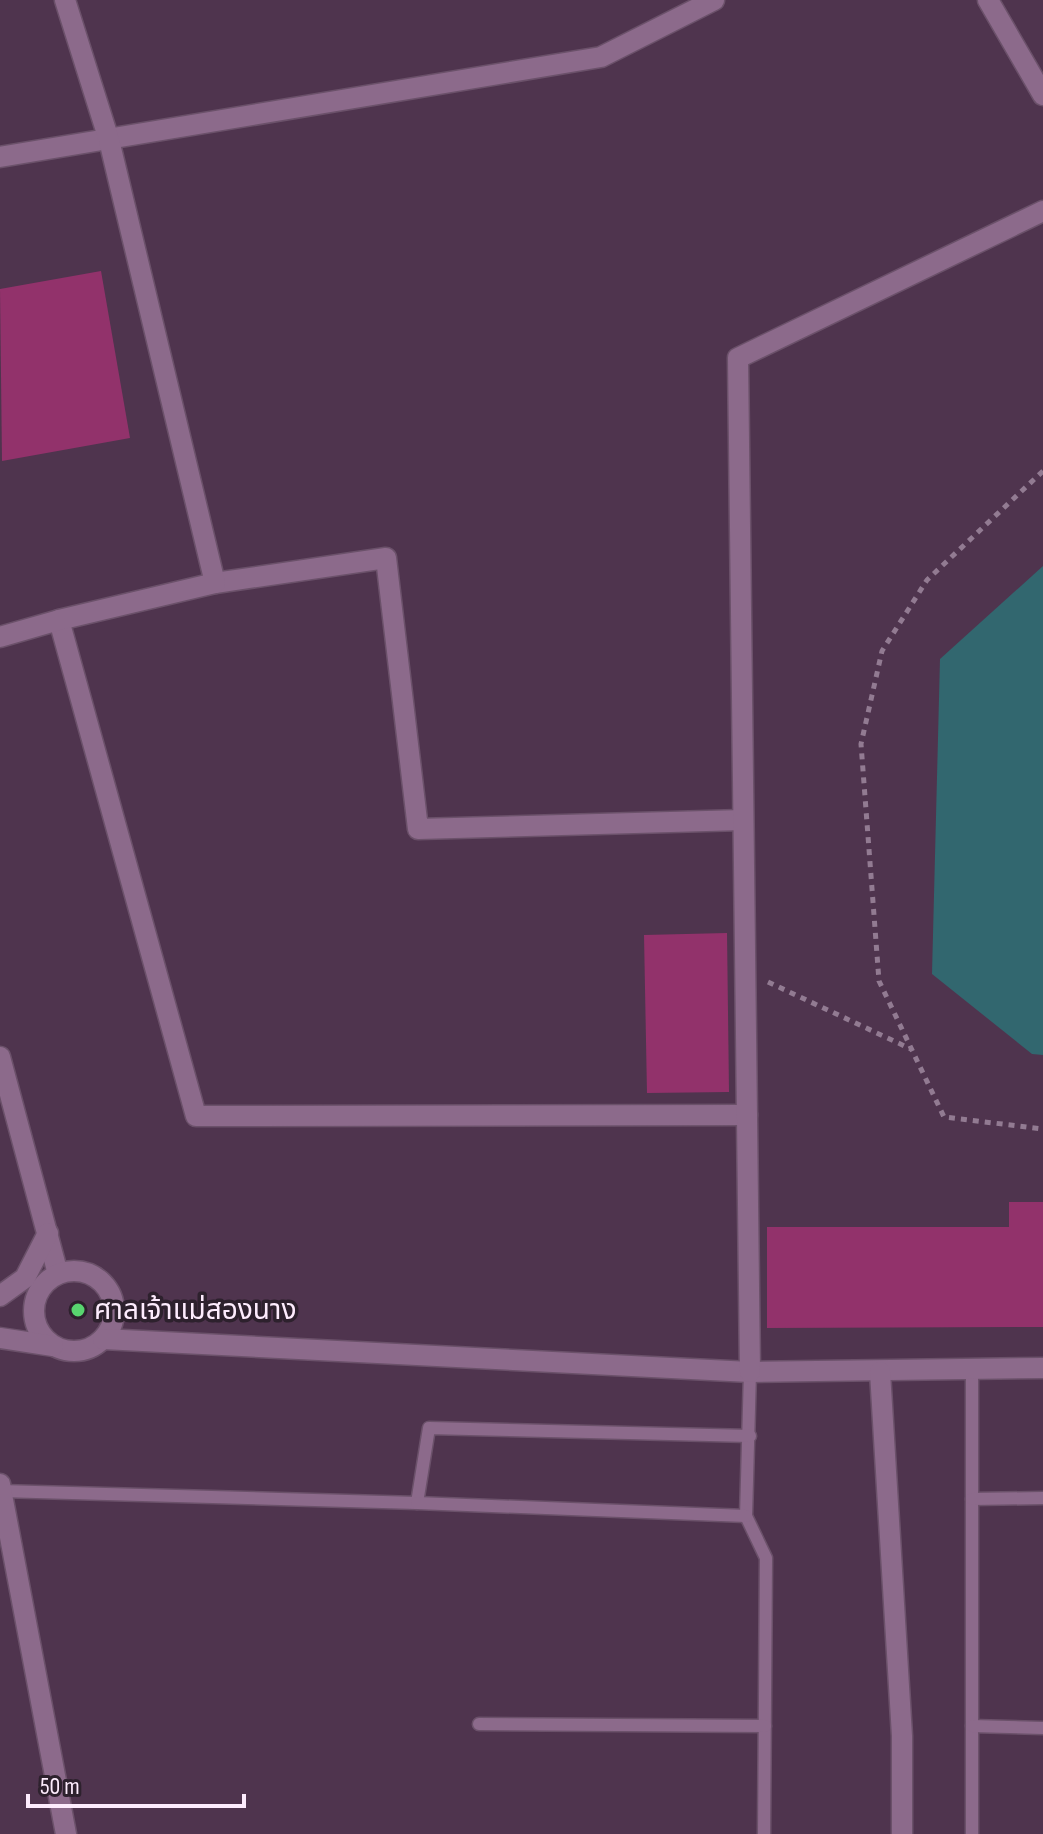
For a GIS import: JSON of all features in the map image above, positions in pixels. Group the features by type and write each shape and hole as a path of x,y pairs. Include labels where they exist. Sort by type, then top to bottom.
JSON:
{"street":[{"path":"65,0 109,140 215,583"},
{"path":"0,157 601,57 714,0"},
{"path":"988,0 1043,95"},
{"path":"750,1372 738,358 1043,211"},
{"path":"0,637 215,583 386,558 418,829 743,820"},
{"path":"59,620 196,1116 747,1115"},
{"path":"0,1057 58,1274"},
{"path":"0,1296 25,1278 48,1233"},
{"path":"0,1338 70,1351 87,1349 103,1339 112,1323 114,1305 107,1288 94,1276 76,1270 58,1274 43,1284 35,1299 34,1317 40,1334 53,1346"},
{"path":"103,1339 750,1372 1043,1368"},
{"path":"880,1372 902,1736 902,1834"},
{"path":"1,1488 66,1834"}],"lane":[{"path":"972,1370 972,1834"},
{"path":"750,1372 746,1516 766,1558 764,1834"},
{"path":"417,1503 429,1428 750,1436"},
{"path":"1,1488 746,1516"},
{"path":"972,1499 1043,1498"},
{"path":"479,1724 765,1726"},
{"path":"972,1726 1043,1728"}],"path":[{"path":"1043,471 927,580 882,651 861,744 879,981 944,1117 1043,1129"},
{"path":"745,971 912,1049"}],"shaded area":[{"path":"1043,566 1043,1055 1032,1054 932,974 940,659"}],"building":[{"path":"101,271 130,438 2,461 0,289"},
{"path":"727,933 729,1092 647,1093 644,935"},
{"path":"1009,1202 1043,1202 1043,1327 767,1328 767,1227 1009,1227"}],"place":[{"name":"ศาลเจ้าแม่สองนาง","path":"78,1310"}]}
